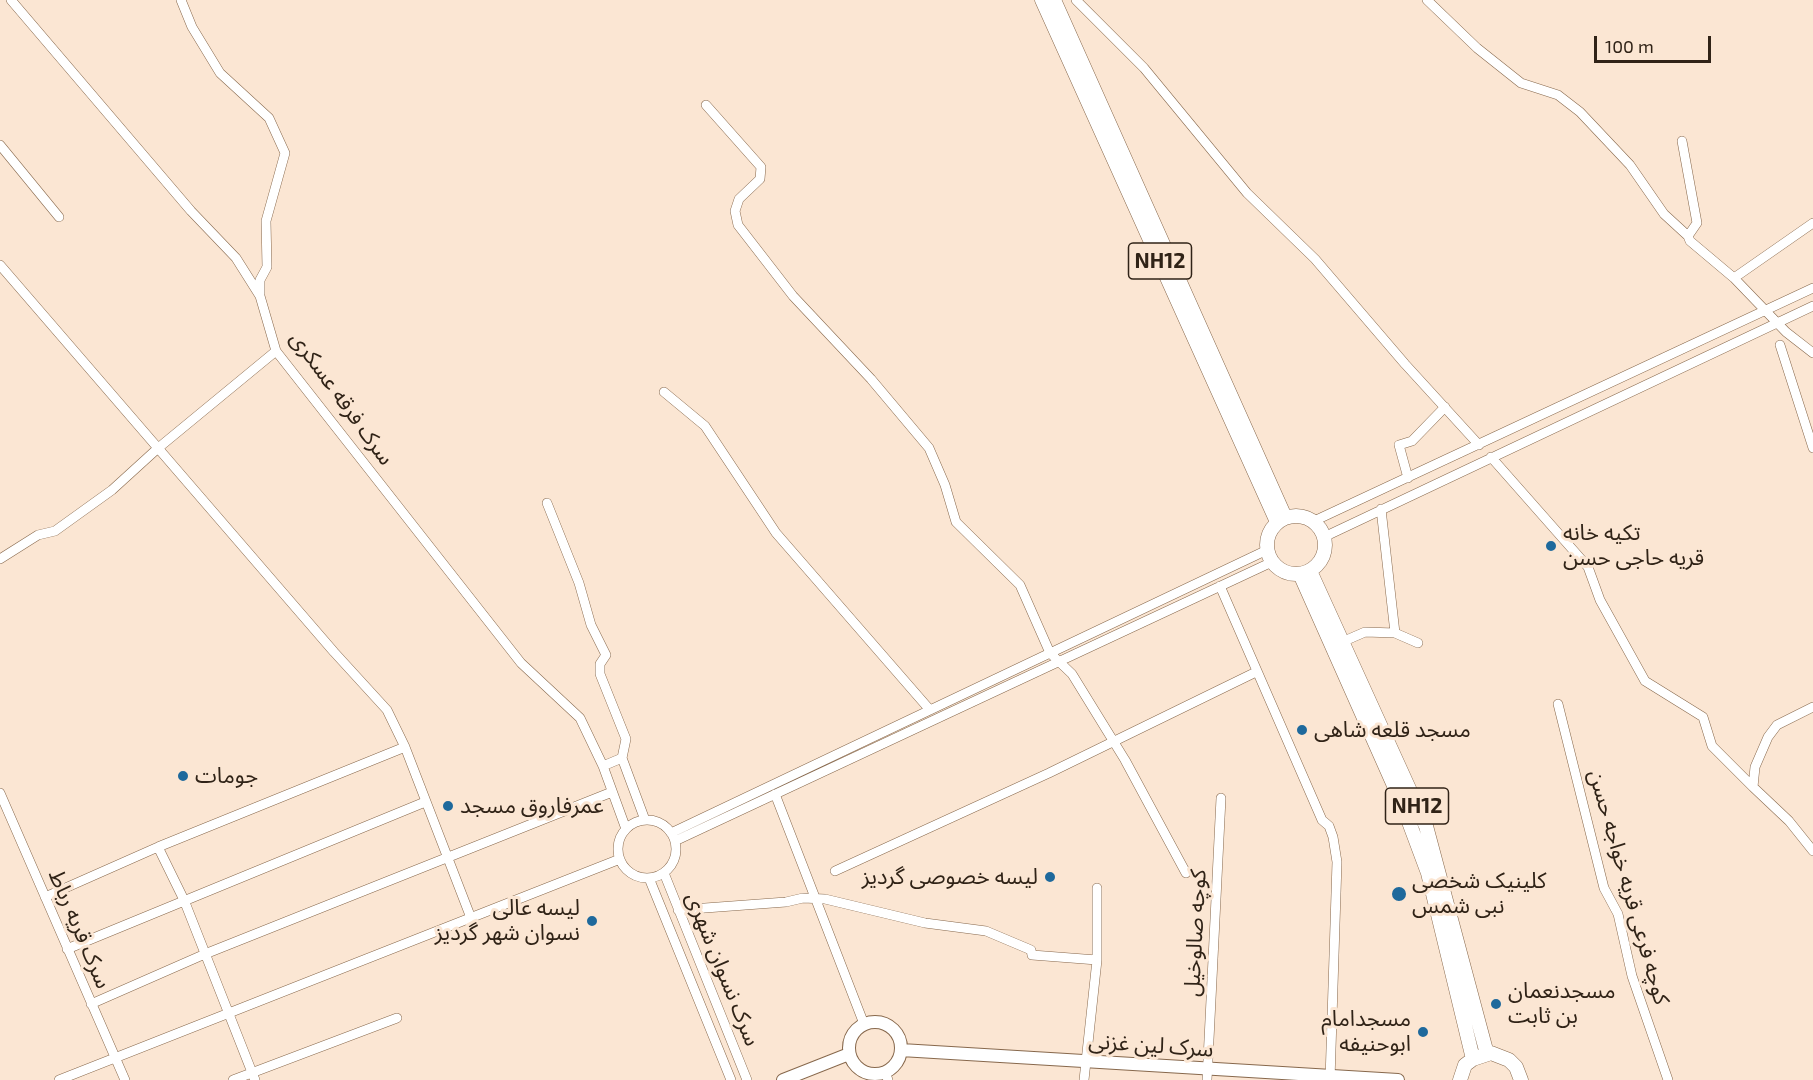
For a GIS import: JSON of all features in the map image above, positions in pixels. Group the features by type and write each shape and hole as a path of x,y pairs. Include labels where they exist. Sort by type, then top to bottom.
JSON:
{"highway":[{"name":"NH12","path":"1042,0 1281,519"},
{"name":"NH12","path":"1054,0 1281,519"},
{"path":"1305,516 1314,521 1324,537 1323,556 1305,572 1281,571 1269,556 1267,538 1281,519 1305,516"},
{"name":"NH12","path":"1305,572 1342,642 1426,826 1487,1054"},
{"name":"NH12","path":"1305,572 1399,796 1428,873 1473,1059"},
{"path":"1460,1080 1466,1065 1473,1059 1487,1054 1500,1055 1509,1060 1516,1067 1521,1080"}],"main road":[{"path":"882,1022 890,1026 900,1041 901,1050 887,1076 867,1073 853,1062 849,1054 851,1036 864,1024 882,1022"},
{"name":"سرک لین غزنی","path":"901,1050 1086,1062 1207,1075 1398,1080"},
{"path":"783,1080 849,1054"}],"street":[{"name":"سرک فرقه عسکری","path":"11,0 191,212 236,258 260,296 276,351 521,663 580,718 603,766 626,829"},
{"path":"181,0 192,27 220,73 269,118 285,153 266,221 267,267 260,280 260,296"},
{"path":"1076,0 1144,68 1247,193 1315,260 1479,445"},
{"path":"1426,0 1477,48 1521,83 1558,95 1580,112 1630,165 1664,214 1688,236 1690,241 1734,278 1777,323 1813,353"},
{"path":"706,105 761,167 760,179 740,199 735,211 738,225 757,246 793,296 872,379 929,448 945,485 956,522 1020,585 1050,652 1072,674 1113,740 1186,873"},
{"path":"1682,141 1696,223 1688,236"},
{"path":"0,144 59,217"},
{"path":"1734,278 1813,223"},
{"path":"0,265 157,449 387,710 405,747 471,918"},
{"path":"1314,521 1813,288"},
{"path":"1324,537 1813,306"},
{"path":"1780,345 1813,448"},
{"path":"0,559 38,535 55,531 112,490 157,449 276,351"},
{"path":"664,392 705,426 776,533 930,710"},
{"path":"1408,478 1399,445 1412,441 1445,407"},
{"path":"1491,457 1588,567 1600,600 1646,681 1703,717 1712,746 1790,822 1813,851"},
{"path":"548,503 579,582 591,625 606,655 600,664 600,674 626,739 622,758 645,820"},
{"path":"1381,509 1395,633"},
{"path":"673,837 1050,652 1269,556"},
{"path":"673,837 775,794 1220,586 1269,556"},
{"path":"1220,586 1322,820 1329,826 1333,837 1337,862 1330,1078"},
{"path":"1342,642 1365,632 1395,633 1418,643"},
{"path":"834,871 1256,672"},
{"name":"کوچه فرعی قریه خواجه حسن","path":"1558,704 1604,888 1618,914 1632,976 1668,1080"},
{"path":"1753,787 1755,767 1768,737 1777,725 1813,707"},
{"path":"45,897 158,847 405,747"},
{"path":"603,766 622,758"},
{"path":"91,1004 205,954 612,792"},
{"name":"سرک قریه رباط","path":"0,793 125,1080"},
{"path":"775,794 864,1024"},
{"name":"کوچه صالوخیل","path":"1207,1075 1221,798"},
{"path":"67,949 425,802"},
{"path":"645,820 660,823 673,837 675,859 664,873 649,878 633,875 620,859 619,842 626,829 645,820"},
{"path":"158,847 184,900 254,1076"},
{"path":"59,1080 620,859"},
{"name":"سرک نسوان شهری","path":"664,873 747,1080"},
{"name":"سرک نسوان شهری","path":"649,878 730,1080"},
{"path":"1084,1080 1097,960 1097,888"},
{"path":"678,910 816,898 925,923 986,931 1031,950 1032,955 1097,960"},
{"path":"233,1080 254,1076 397,1018"}],"place":[{"name":"تکیه خانه قریه حاجی حسن","path":"1551,546"},
{"name":"مسجد قلعه شاهی","path":"1302,730"},
{"name":"جومات","path":"183,776"},
{"name":"عمرفاروق مسجد","path":"448,806"},
{"name":"لیسه خصوصی گردیز","path":"1050,877"},
{"name":"کلینیک شخصی نبی شمس","path":"1399,894"},
{"name":"لیسه عالی نسوان شهر گردیز","path":"592,921"},
{"name":"مسجدنعمان بن ثابت","path":"1496,1004"},
{"name":"مسجدامام ابوحنیفه","path":"1423,1032"}]}
